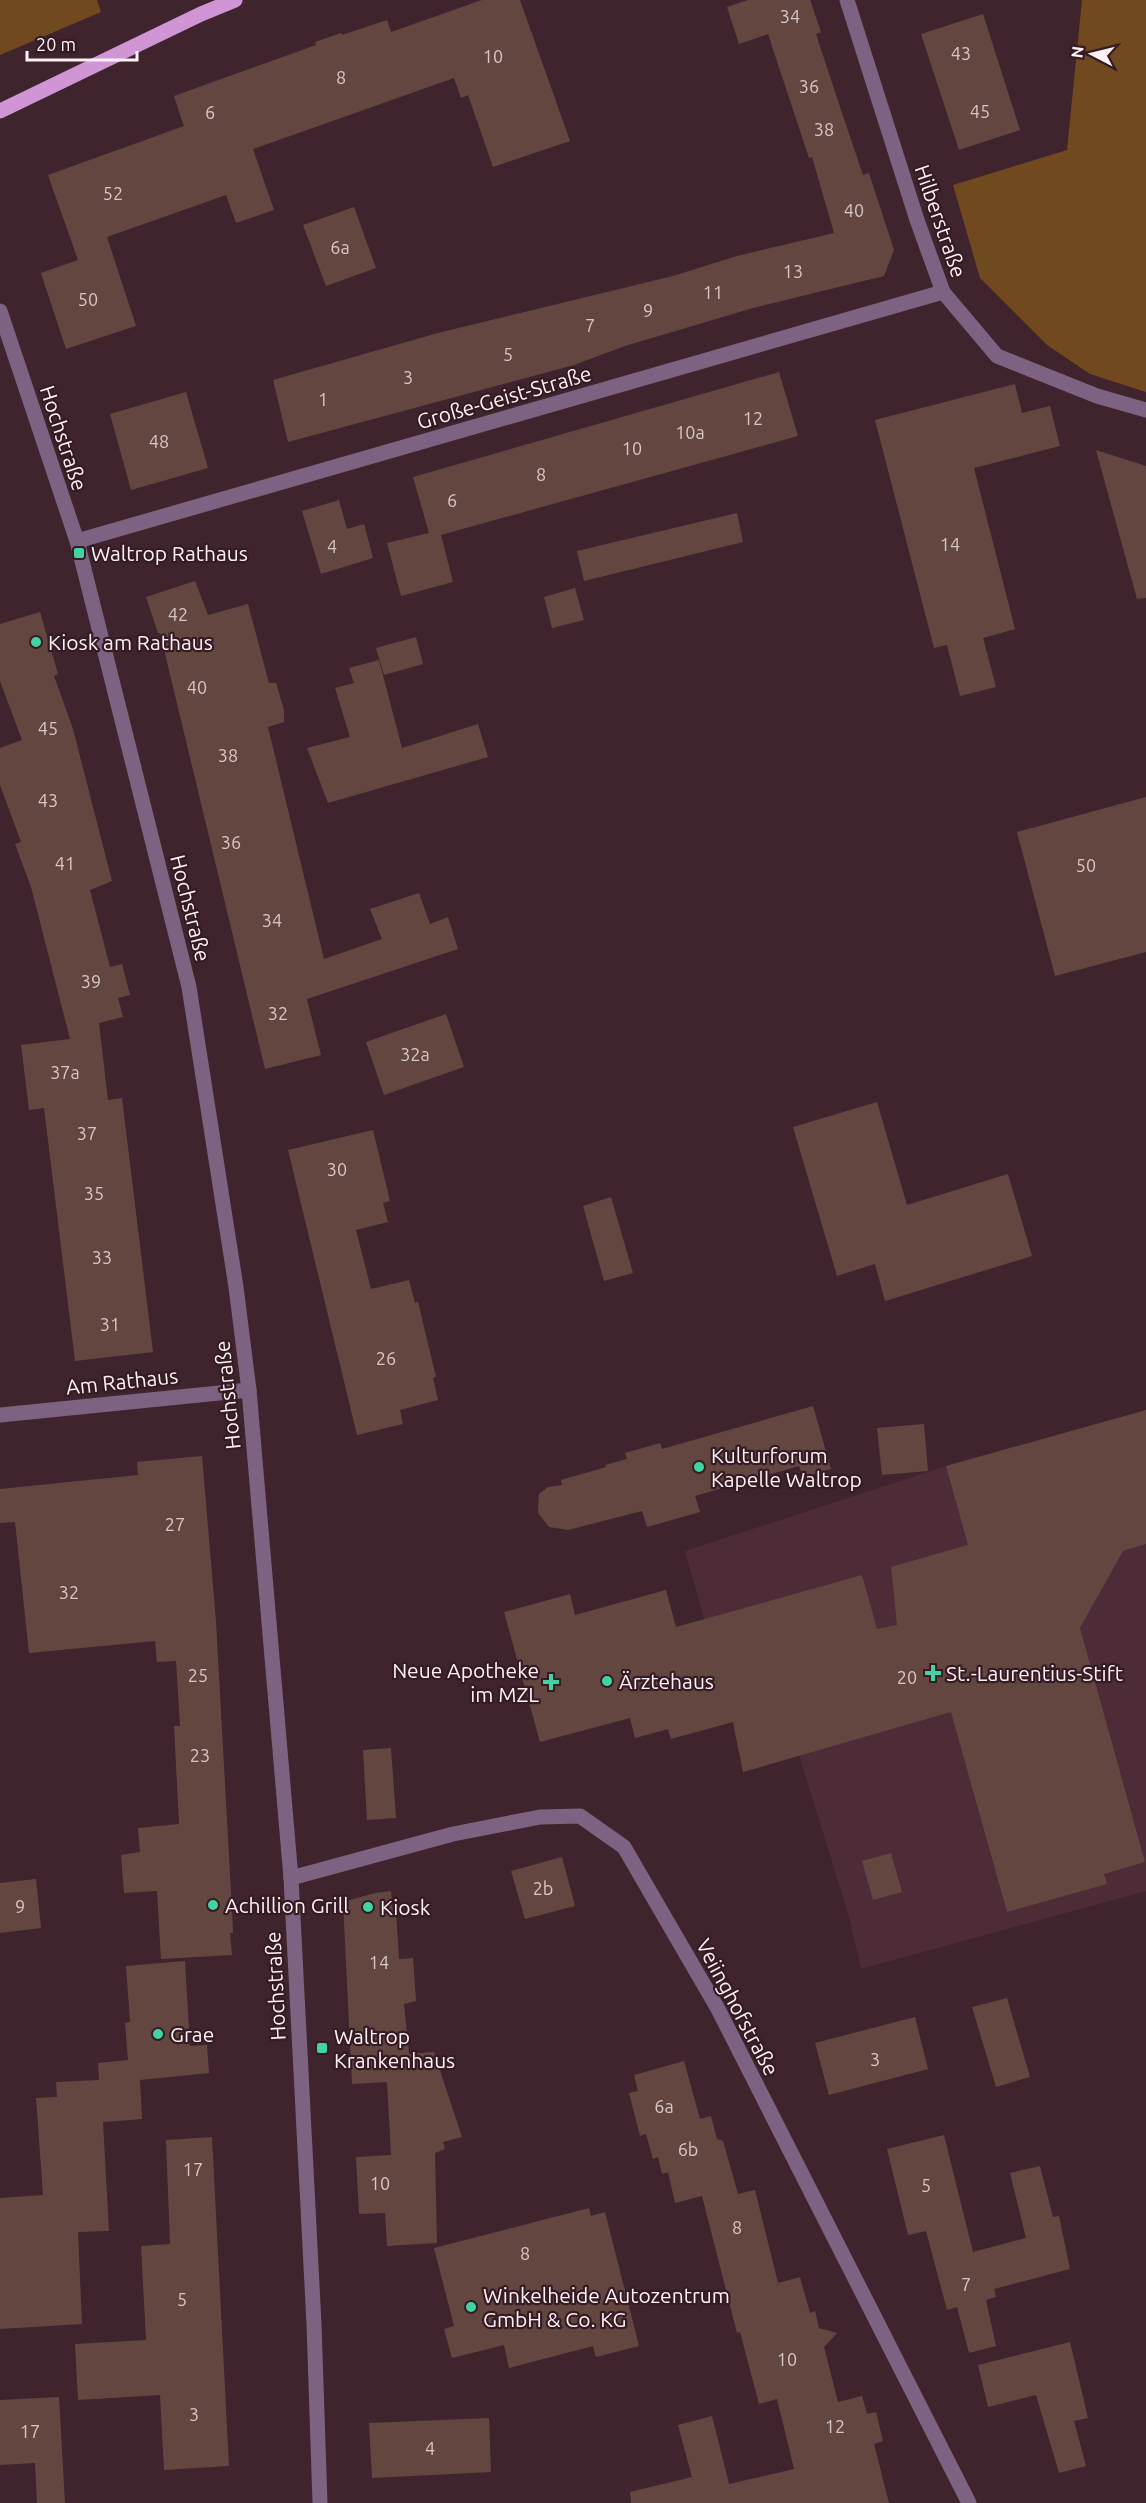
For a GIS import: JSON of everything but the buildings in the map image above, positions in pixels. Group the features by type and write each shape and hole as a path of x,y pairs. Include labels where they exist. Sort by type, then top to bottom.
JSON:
{"main road":[{"path":"0,111 201,14 235,0"}],"street":[{"name":"Hilberstraße","path":"847,0 942,292 997,356 1097,396 1146,410"},
{"name":"Große-Geist-Straße","path":"76,541 942,292"},
{"name":"Hochstraße","path":"0,311 76,541 189,987 236,1287 249,1390 291,1878 314,2324 320,2503"},
{"name":"Am Rathaus","path":"0,1415 249,1390"},
{"name":"Veiinghofstraße","path":"291,1878 453,1834 540,1817 580,1816 624,1847 718,2009 969,2503"}],"shaded area":[{"path":"0,0 97,0 101,12 0,55"},
{"path":"1082,0 1146,0 1146,392 1090,374 1047,345 980,278 953,185 1067,150"},
{"name":"St.-Laurentius-Stift","path":"1146,1410 1146,1891 861,1969 850,1920 799,1755 743,1772 734,1727 685,1551 946,1466"}],"place":[{"name":"Waltrop Rathaus","path":"79,553"},
{"name":"Kiosk am Rathaus","path":"36,642"},
{"name":"Kulturforum Kapelle Waltrop","path":"699,1467"},
{"name":"St.-Laurentius-Stift","path":"933,1673"},
{"name":"Ärztehaus","path":"607,1681"},
{"name":"Neue Apotheke im MZL","path":"551,1682"},
{"name":"Achillion Grill","path":"213,1905"},
{"name":"Kiosk","path":"368,1907"},
{"name":"Grae","path":"158,2034"},
{"name":"Waltrop Krankenhaus","path":"322,2048"},
{"name":"Winkelheide Autozentrum GmbH & Co. KG","path":"471,2307"}]}
